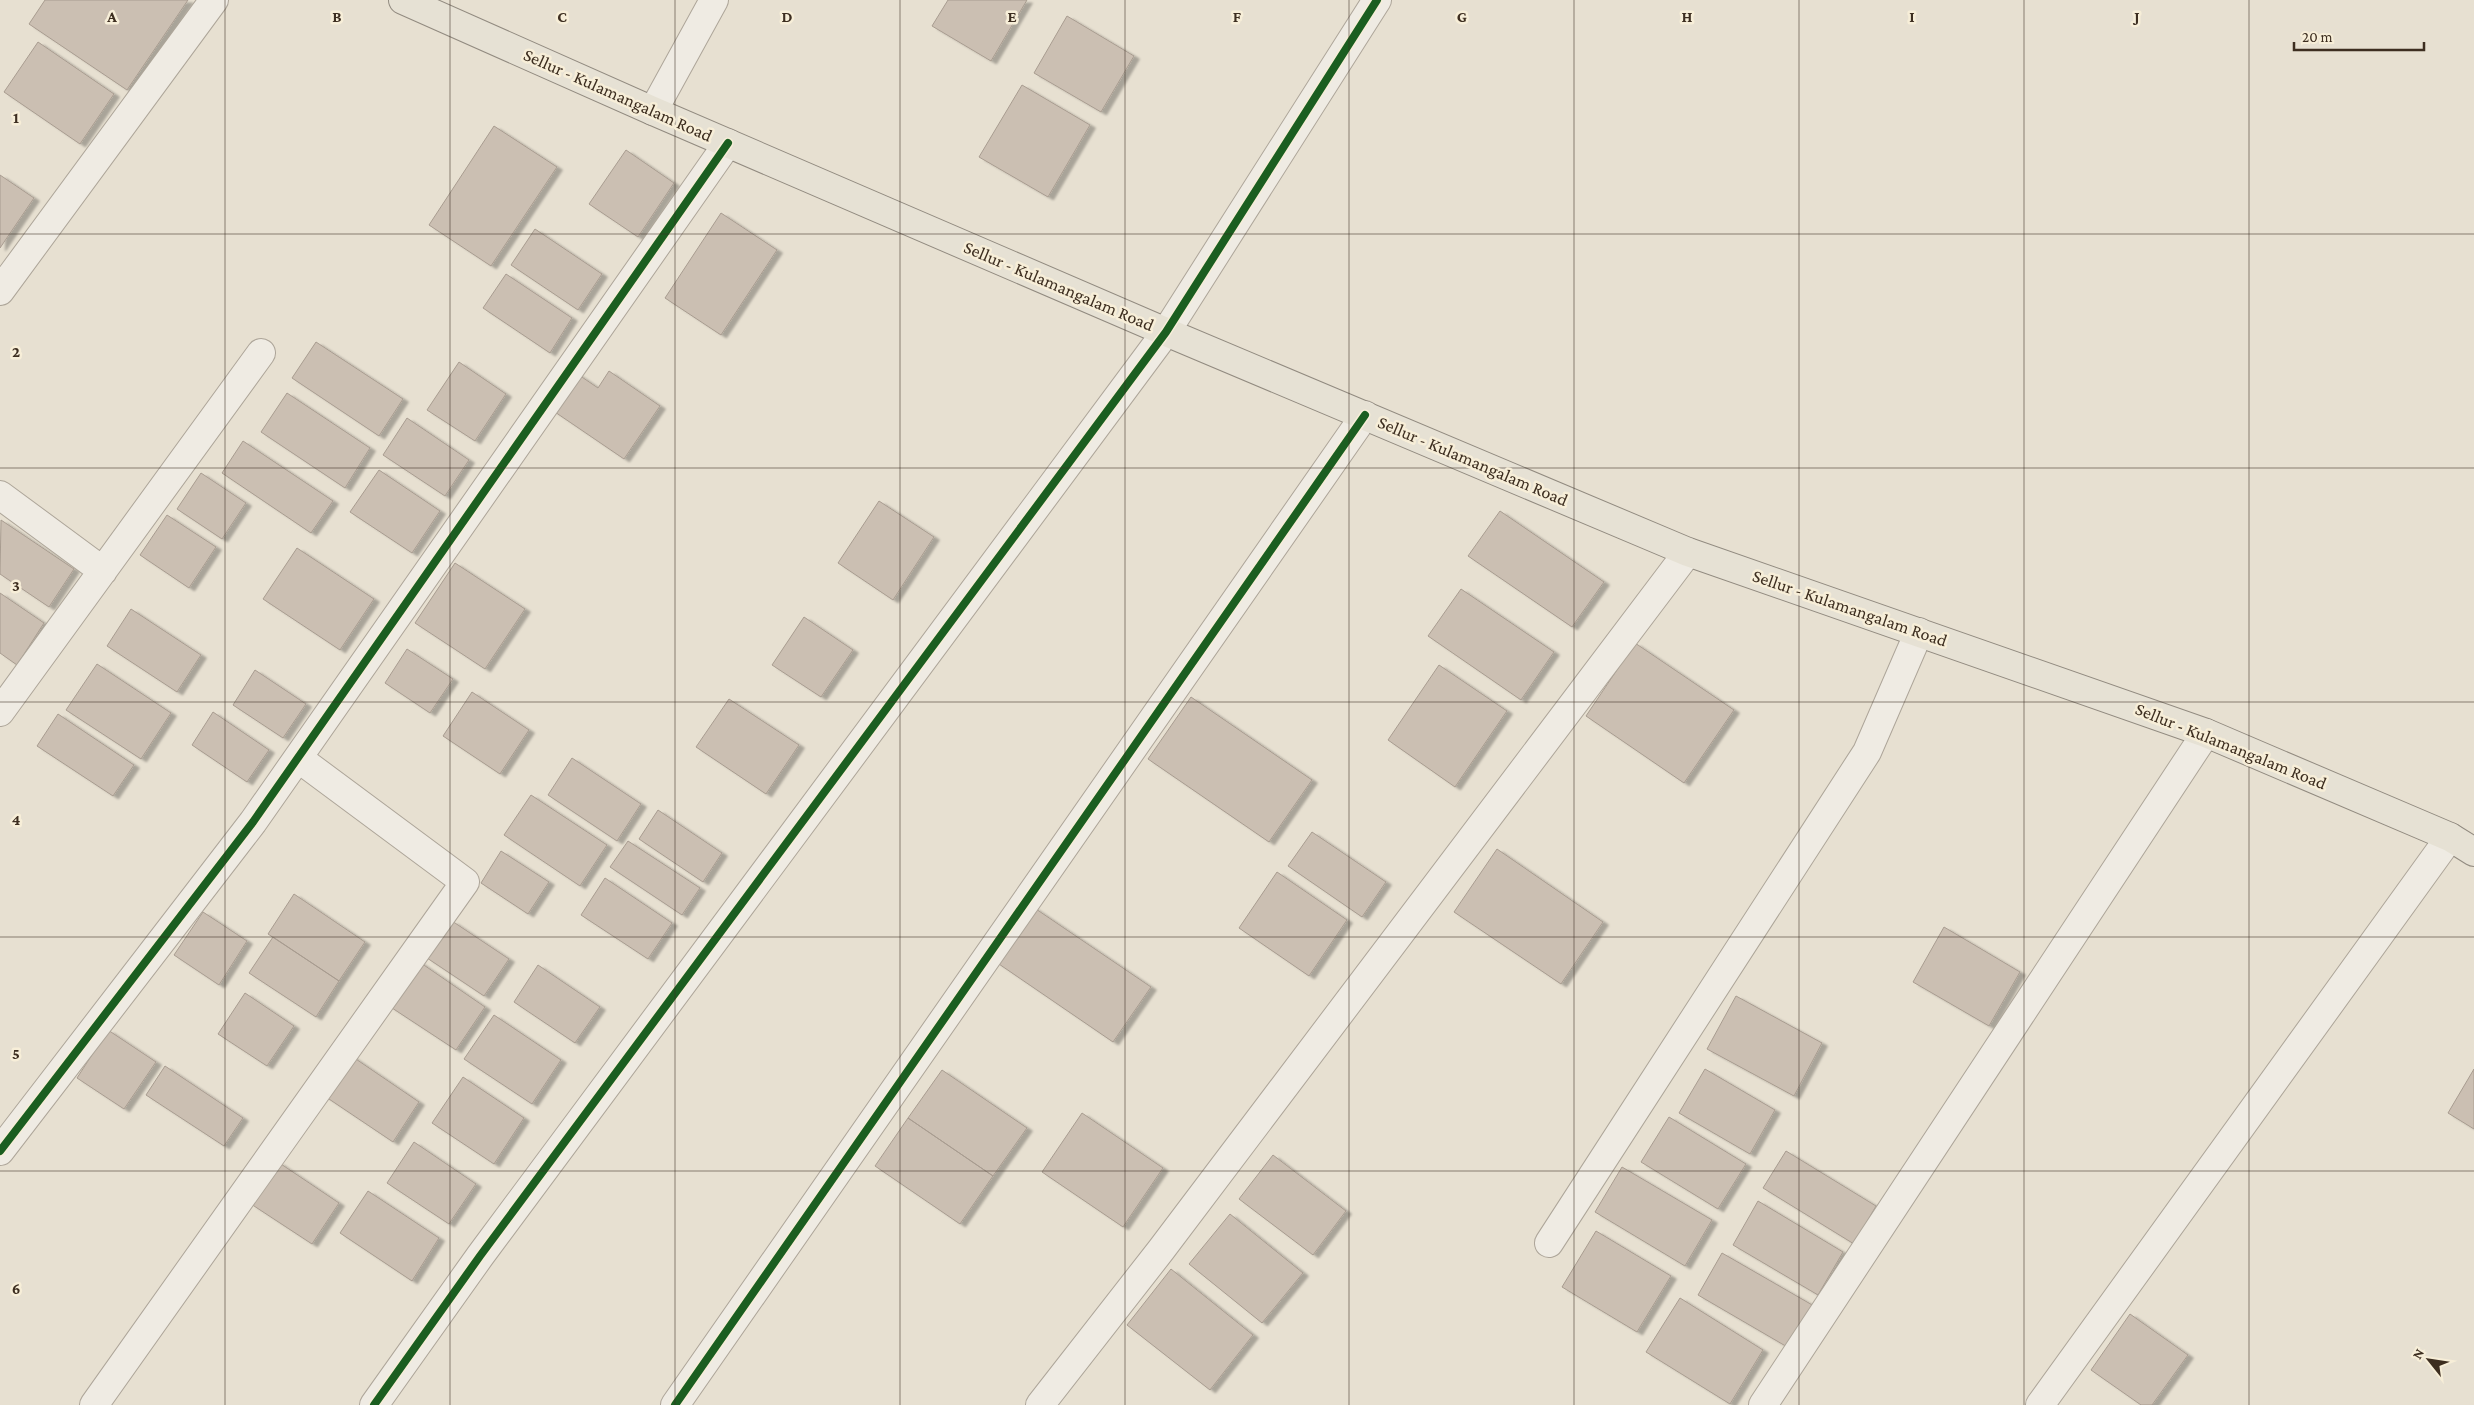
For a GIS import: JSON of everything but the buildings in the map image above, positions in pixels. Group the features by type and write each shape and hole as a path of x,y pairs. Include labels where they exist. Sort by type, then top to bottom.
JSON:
{"main road":[{"name":"Sellur - Kulamangalam Road","path":"402,0 653,111 1166,332 1688,552 2206,732 2450,837 2474,852"}],"street":[{"path":"0,291 214,0"},
{"path":"653,111 714,0"},
{"path":"374,1405 480,1256 1166,332 1377,0"},
{"path":"0,1152 9,1123 254,822 728,143"},
{"path":"0,712 261,353"},
{"path":"674,1405 1365,415"},
{"path":"0,495 103,570"},
{"path":"1040,1405 1161,1250 1688,552"},
{"path":"1549,1243 1867,752 1919,632"},
{"path":"1763,1405 2206,732"},
{"path":"94,1405 465,882 298,758"},
{"path":"2040,1405 2450,837"}],"cycle path":[{"path":"374,1405 480,1256 1166,332 1377,0"},
{"path":"0,1151 253,822 728,143"},
{"path":"675,1405 1365,415"}]}
